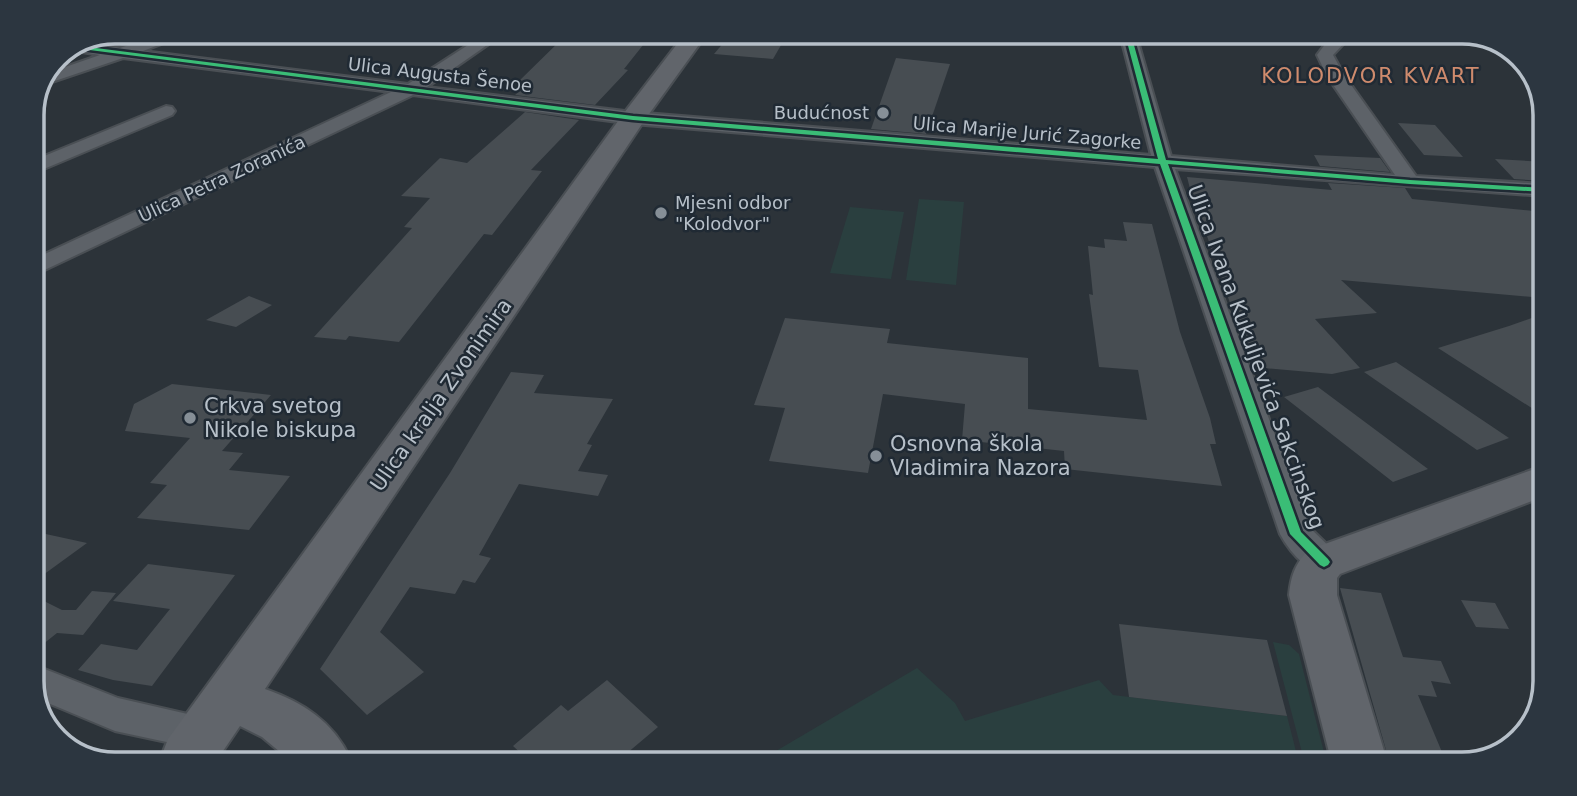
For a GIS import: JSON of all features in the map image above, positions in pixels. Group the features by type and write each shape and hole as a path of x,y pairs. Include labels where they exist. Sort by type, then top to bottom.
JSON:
{"main road":[{"name":"Ulica kralja Zvonimira","path":"207,730 633,118 688,44"},
{"path":"1357,752 1312,595 1314,574 1324,562 1533,485"},
{"path":"207,730 268,712 300,732 316,752"}],"street":[{"path":"55,77 147,44"},
{"name":"Ulica Petra Zoranića","path":"44,263 412,89 480,44"},
{"name":"Ulica Ivana Kukuljevića Sakcinskog","path":"1131,44 1163,162 1296,534 1324,562"},
{"path":"1332,44 1325,55 1336,76 1410,182"},
{"name":"Ulica Augusta Šenoe","path":"90,49 633,118"},
{"path":"44,163 166,111"},
{"name":"Ulica Marije Jurić Zagorke","path":"633,118 1410,182 1533,189"},
{"path":"44,685 115,714 207,730"}],"green space":[{"path":"919,199 964,202 956,285 906,280"},
{"path":"850,207 904,212 891,279 830,273"},
{"path":"1273,642 1289,645 1299,654 1324,752 1302,752"},
{"path":"917,668 955,703 965,721 1099,680 1113,695 1287,716 1296,752 776,752"}],"building":[{"path":"557,44 644,44 624,69 628,70 595,105 515,95 528,84 517,83"},
{"path":"722,44 782,44 773,59 714,54"},
{"path":"896,58 950,64 926,134 871,129"},
{"path":"525,112 579,120 531,170 542,171 492,235 484,234 399,342 349,336 346,340 314,337 412,228 404,227 430,198 401,196 440,158 467,163"},
{"path":"1398,123 1435,125 1463,157 1424,155"},
{"path":"1314,155 1380,158 1390,172 1320,166"},
{"path":"1495,159 1533,161 1533,180 1514,179"},
{"path":"1187,177 1332,190 1328,183 1405,188 1412,199 1533,211 1533,297 1341,280 1377,313 1315,319 1360,368 1332,374 1252,367 1207,236 1203,236"},
{"path":"1123,222 1152,224 1180,332 1210,418 1216,444 1210,444 1222,486 1065,469 1064,451 962,440 965,404 883,394 868,473 769,461 785,408 754,405 785,318 890,329 887,343 1028,358 1028,409 1147,420 1138,370 1099,367 1089,294 1093,295 1088,246 1105,248 1104,239 1127,241"},
{"path":"249,296 272,305 236,327 206,320"},
{"path":"1533,318 1533,409 1438,348"},
{"path":"1396,362 1509,438 1477,450 1364,372"},
{"path":"511,372 544,375 534,393 613,399 587,444 592,445 578,471 608,475 598,496 519,484 479,555 491,558 475,583 463,580 455,594 410,587 380,632 424,672 367,715 320,669 450,473"},
{"path":"172,384 271,395 222,451 243,453 229,470 290,476 249,530 137,518 167,485 150,483 190,438 125,431 134,404"},
{"path":"1318,387 1428,469 1393,482 1284,397"},
{"path":"44,534 87,543 44,574"},
{"path":"148,564 235,575 152,686 113,680 78,670 101,644 137,650 170,609 113,601"},
{"path":"1340,588 1381,593 1403,657 1441,661 1451,684 1431,681 1437,697 1418,695 1442,752 1387,752"},
{"path":"92,591 116,593 83,635 57,633 44,643 44,601 62,610 76,610"},
{"path":"1461,600 1495,603 1509,629 1476,627"},
{"path":"1119,624 1267,640 1287,716 1129,697"},
{"path":"607,680 658,727 628,752 519,752 513,746 561,705 568,711"}],"cycle path":[{"path":"1131,44 1163,162 1296,534 1324,562"},
{"path":"90,49 633,118 1410,182 1533,189"}],"place":[{"name":"Budućnost","path":"883,113"},
{"name":"Mjesni odbor \"Kolodvor\"","path":"661,213"},
{"name":"Crkva svetog Nikole biskupa","path":"190,418"},
{"name":"Osnovna škola Vladimira Nazora","path":"876,456"}],"district":[{"name":"KOLODVOR KVART","path":"1371,76"}]}
